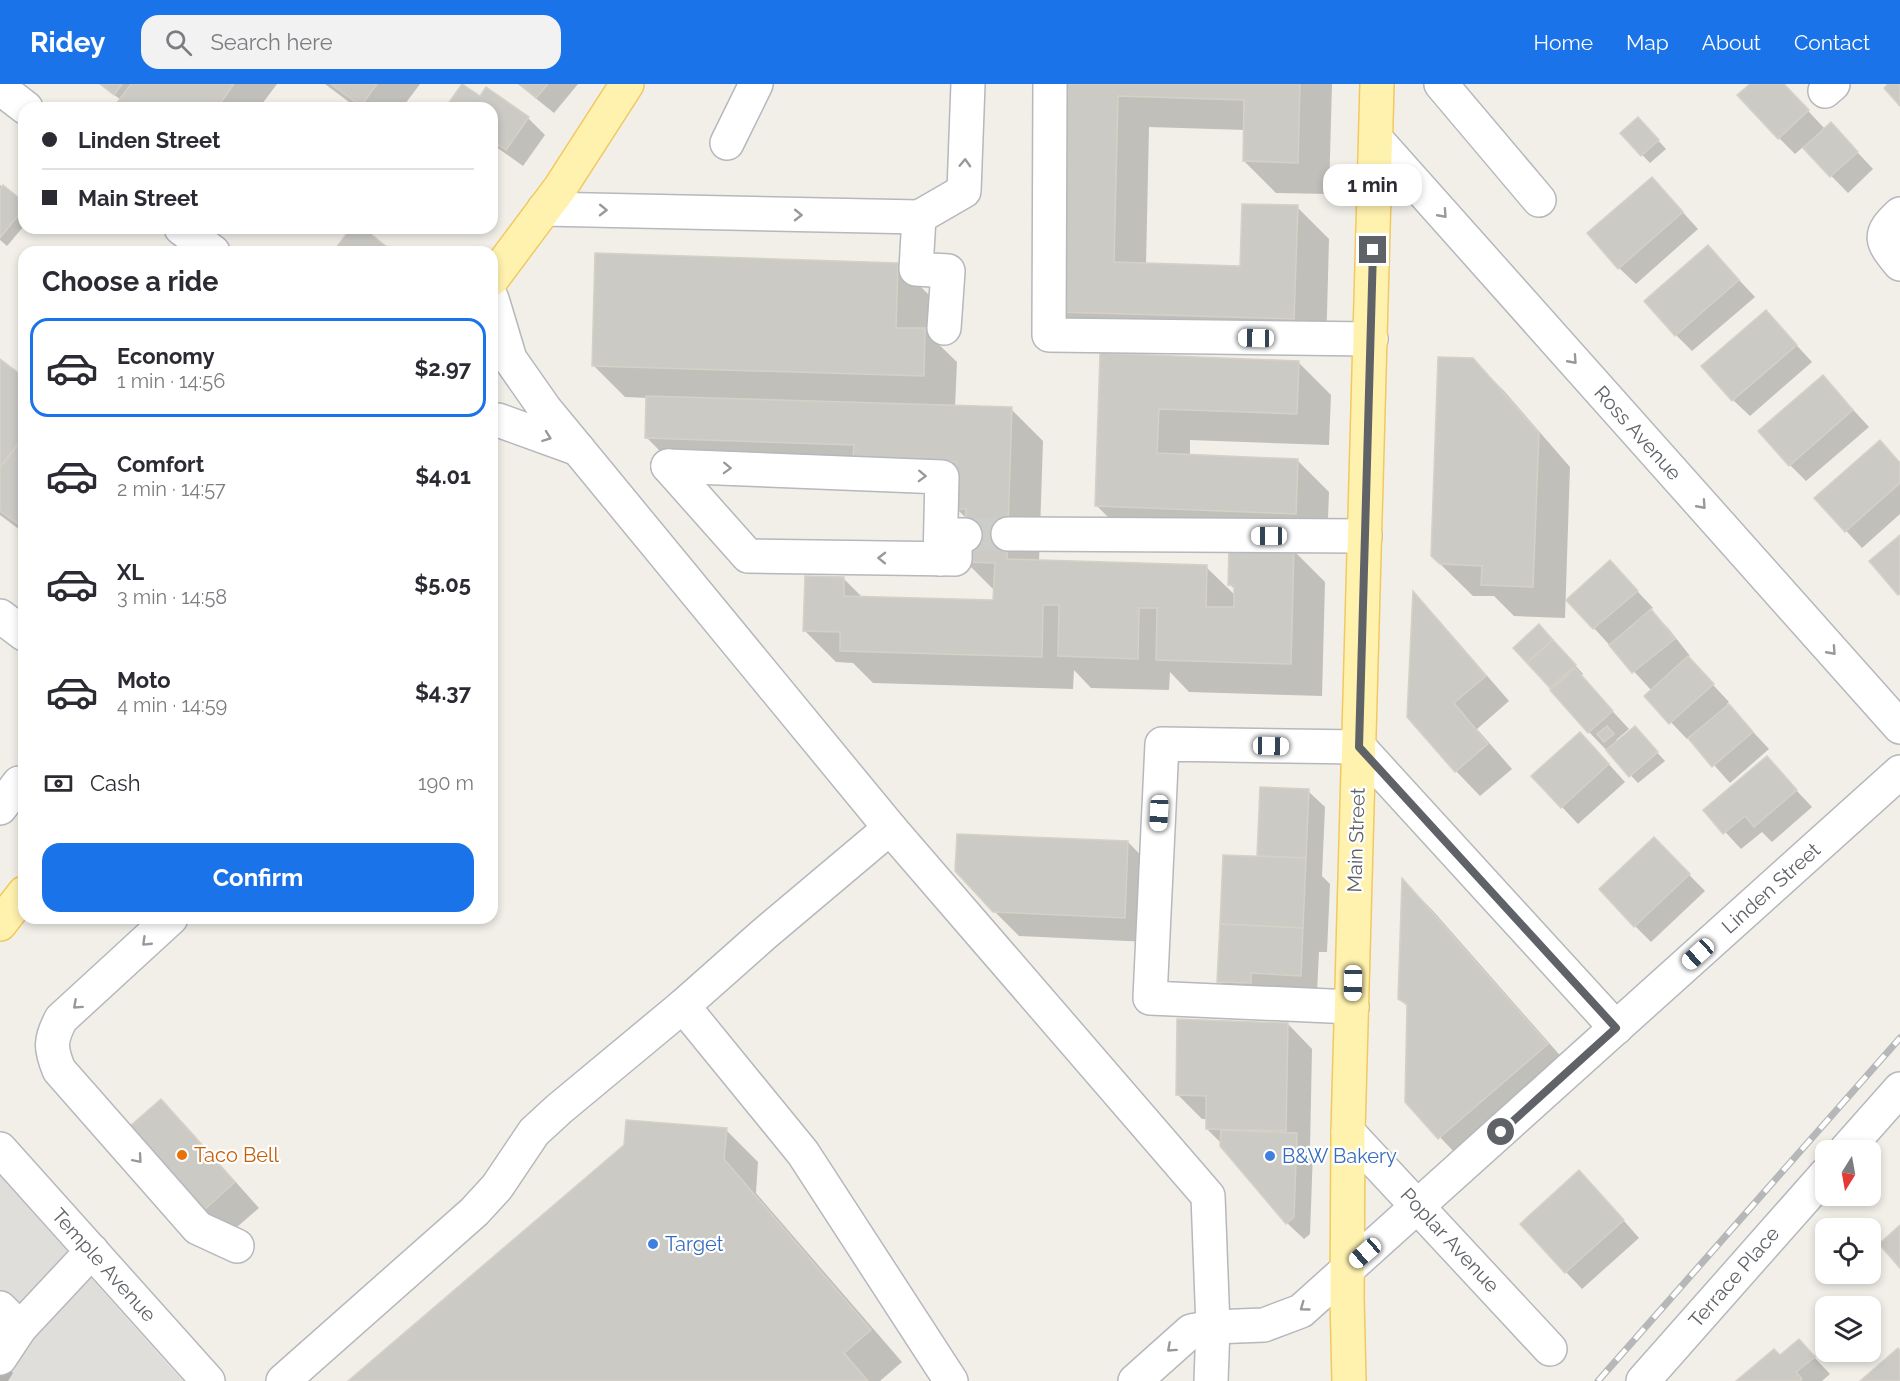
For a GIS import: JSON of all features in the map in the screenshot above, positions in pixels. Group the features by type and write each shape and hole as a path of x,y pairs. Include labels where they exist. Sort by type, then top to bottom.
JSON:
{"main road":[{"path":"498,271 544,209 627,84"},
{"name":"Main Street","path":"1349,1381 1348,1132 1377,84"},
{"path":"0,924 18,901"}],"street":[{"path":"727,143 756,84"},
{"path":"544,209 920,218 964,190 968,84"},
{"path":"1050,84 1049,335 1371,339"},
{"path":"1441,84 1539,200"},
{"path":"0,88 18,102"},
{"name":"Ross Avenue","path":"1376,139 1900,727"},
{"path":"1900,214 1887,226 1883,237 1886,247 1900,264"},
{"path":"920,218 916,269 948,271 944,328"},
{"path":"189,234 205,246"},
{"path":"498,319 510,359 545,409 890,828 1208,1196 1213,1327 1211,1381"},
{"path":"498,420 578,448"},
{"path":"940,559 942,477 668,466 748,556 940,559 955,559 955,534 965,535"},
{"path":"1008,534 1365,536"},
{"path":"0,616 18,630"},
{"path":"1352,1007 1150,998 1162,744 1359,747 1616,1028"},
{"name":"Linden Street","path":"1135,1381 1191,1331 1213,1327 1264,1324 1302,1311 1900,772"},
{"path":"0,808 18,784"},
{"path":"283,1381 474,1212 497,1187 534,1132 558,1109 683,1006 890,828"},
{"path":"164,924 61,1019 53,1034 52,1052 59,1070 198,1228 237,1246"},
{"path":"683,1006 802,1153 951,1381"},
{"path":"1855,1140 1900,1089"},
{"name":"Poplar Avenue","path":"1348,1132 1550,1349"},
{"name":"Temple Avenue","path":"0,1149 208,1381"},
{"name":"Terrace Place","path":"1643,1381 1815,1186"},
{"path":"0,1358 10,1318 92,1251"}],"shaded area":[{"path":"0,1176 183,1381 0,1381"}],"building":[{"path":"100,84 122,84 114,95"},
{"path":"131,84 234,84 221,102 118,102"},
{"path":"331,84 377,84 364,102 356,102"},
{"path":"462,84 480,96 486,87 529,117 506,150 498,145 498,102 449,102"},
{"path":"520,84 548,84 536,98"},
{"path":"1064,84 1300,84 1298,163 1243,161 1244,100 1118,96 1114,262 1240,266 1242,204 1298,205 1294,319 1058,312"},
{"path":"1750,84 1784,84 1809,110 1778,139 1737,95"},
{"path":"1888,84 1900,84 1900,106 1884,88"},
{"path":"1638,117 1659,140 1641,156 1620,133"},
{"path":"1831,122 1858,152 1830,177 1803,148"},
{"path":"1652,177 1683,212 1618,269 1587,233"},
{"path":"3,185 18,197 18,216 0,238 0,190"},
{"path":"346,234 370,234 386,246 338,246"},
{"path":"1708,245 1739,280 1675,336 1644,301"},
{"path":"595,253 898,263 896,328 925,328 924,376 592,366"},
{"path":"1766,310 1797,345 1732,401 1701,366"},
{"path":"1100,353 1299,361 1297,414 1159,409 1157,453 1298,459 1296,514 1095,506"},
{"path":"1438,357 1473,358 1539,433 1533,587 1481,585 1482,566 1440,564 1431,556"},
{"path":"0,359 18,372 18,444 0,468"},
{"path":"1823,375 1853,410 1789,466 1758,431"},
{"path":"646,396 1012,407 1007,559 1207,565 1206,607 1234,607 1234,585 1228,585 1229,547 1294,548 1291,664 1156,660 1157,608 1139,608 1138,659 1058,656 1059,605 1043,605 1042,657 840,651 840,632 803,631 805,576 844,577 844,596 993,600 995,563 964,562 966,509 954,509 956,462 853,459 854,445 645,438"},
{"path":"1880,440 1900,463 1900,483 1845,532 1814,498"},
{"path":"18,444 18,524 0,511 0,468"},
{"path":"1900,535 1900,594 1898,595 1869,561"},
{"path":"1610,560 1638,591 1593,629 1566,600"},
{"path":"1413,591 1486,676 1454,703 1488,744 1455,772 1407,717"},
{"path":"1651,609 1675,639 1632,673 1609,645"},
{"path":"1539,624 1553,640 1527,663 1513,648"},
{"path":"1553,640 1576,665 1550,688 1527,663"},
{"path":"1688,656 1714,684 1669,724 1644,696"},
{"path":"1575,668 1613,711 1588,733 1550,690"},
{"path":"1729,704 1753,732 1712,767 1688,738"},
{"path":"1607,726 1614,734 1604,742 1597,734"},
{"path":"1635,726 1658,752 1629,777 1606,750"},
{"path":"1580,732 1609,764 1561,808 1531,776"},
{"path":"1767,756 1797,790 1754,827 1745,816 1723,834 1703,810"},
{"path":"1260,787 1309,789 1306,858 1257,856"},
{"path":"957,834 1128,841 1125,918 993,912 955,871"},
{"path":"1654,837 1690,874 1634,927 1599,889"},
{"path":"1223,855 1306,858 1303,928 1220,924"},
{"path":"1402,878 1548,1044 1438,1139 1405,1102 1407,1004 1398,999"},
{"path":"1220,924 1303,928 1301,976 1251,973 1251,983 1217,982"},
{"path":"1177,1019 1288,1023 1286,1131 1206,1129 1206,1096 1176,1095"},
{"name":"Taco Bell","path":"161,1099 235,1182 203,1211 129,1127"},
{"name":"Target","path":"626,1120 727,1128 724,1159 871,1330 844,1353 868,1381 348,1381 624,1145"},
{"path":"1221,1130 1297,1133 1294,1217 1286,1224 1220,1146"},
{"path":"1579,1170 1624,1220 1565,1273 1520,1224"},
{"path":"1900,1225 1900,1268 1881,1246 1881,1242"},
{"path":"1799,1339 1815,1357 1796,1372 1802,1379 1800,1381 1736,1381 1774,1349 1780,1355"},
{"path":"1898,1348 1900,1351 1900,1381 1860,1381"}],"tunnel":[{"path":"965,535 1008,534"}],"railway":[{"path":"1598,1381 1900,1038"}],"place":[{"name":"Taco Bell","path":"182,1155"},
{"name":"B&W Bakery","path":"1270,1156"},
{"name":"Target","path":"653,1244"}],"route":[{"path":"1373,250 1359,747 1616,1028 1501,1132"}]}
